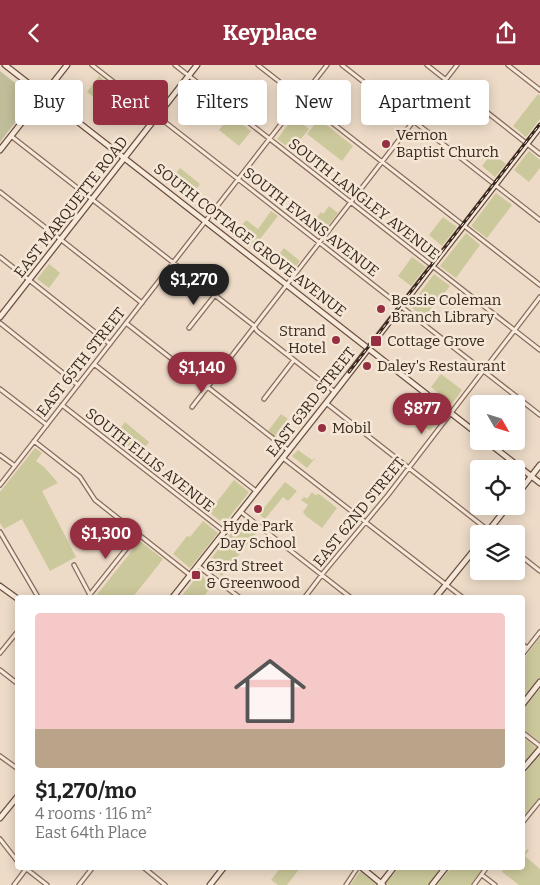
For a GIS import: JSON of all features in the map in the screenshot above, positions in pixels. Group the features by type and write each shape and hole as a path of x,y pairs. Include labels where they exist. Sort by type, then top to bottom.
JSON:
{"main road":[{"name":"SOUTH COTTAGE GROVE AVENUE","path":"5,65 24,80"},
{"path":"56,80 67,65"},
{"name":"EAST MARQUETTE ROAD","path":"168,103 197,65"},
{"path":"0,150 20,125"},
{"name":"SOUTH COTTAGE GROVE AVENUE","path":"83,125 470,428"},
{"name":"EAST MARQUETTE ROAD","path":"0,317 151,125"},
{"name":"EAST 63RD STREET","path":"176,595 540,127"},
{"path":"497,450 540,483"},
{"path":"525,485 540,465"},
{"path":"438,595 470,555"},
{"path":"0,586 15,597"},
{"path":"525,701 540,682"},
{"path":"525,767 540,747"},
{"path":"0,818 15,800"},
{"path":"210,885 222,870"},
{"path":"363,870 382,885 392,870"},
{"path":"432,885 444,870"}],"street":[{"name":"SOUTH EVANS AVENUE","path":"92,65 111,80"},
{"name":"SOUTH LANGLEY AVENUE","path":"175,65 540,350"},
{"path":"258,65 277,80"},
{"name":"EAST 65TH STREET","path":"316,80 327,65"},
{"path":"342,65 361,80"},
{"path":"426,65 446,80 458,65"},
{"path":"508,65 540,90"},
{"path":"489,114 540,154"},
{"name":"SOUTH EVANS AVENUE","path":"168,124 540,415"},
{"name":"EAST 65TH STREET","path":"0,485 281,125"},
{"path":"334,125 540,285"},
{"path":"192,407 411,125"},
{"path":"419,125 540,220"},
{"path":"11,136 335,392"},
{"path":"0,192 142,303"},
{"path":"0,257 110,344"},
{"path":"189,328 214,295"},
{"name":"EAST 62ND STREET","path":"308,595 388,495 540,297"},
{"path":"0,323 78,385"},
{"path":"126,323 289,451"},
{"path":"264,399 294,360"},
{"path":"94,364 257,491"},
{"path":"0,389 47,425"},
{"path":"326,403 479,525"},
{"name":"SOUTH ELLIS AVENUE","path":"62,405 225,532"},
{"path":"34,441 80,477 95,500 191,575"},
{"path":"0,455 15,466"},
{"path":"283,458 459,595"},
{"path":"241,512 347,595"},
{"path":"0,532 37,595"},
{"path":"90,595 138,534"},
{"path":"525,559 540,571"},
{"path":"74,565 89,595"},
{"path":"198,566 236,595"},
{"path":"525,652 540,633"},
{"path":"0,653 15,635"},
{"path":"0,670 15,682"},
{"path":"525,734 540,747"},
{"path":"0,756 15,767"},
{"path":"525,819 540,801"},
{"path":"0,839 15,858"},
{"path":"14,885 24,870"},
{"path":"28,870 47,885"},
{"path":"79,885 91,870"},
{"path":"147,870 165,885"},
{"path":"346,885 357,870"},
{"path":"474,885 485,870"},
{"path":"482,875 495,885"}],"shaded area":[{"path":"0,71 15,83 15,123 0,142"},
{"path":"93,84 93,96 87,92"},
{"path":"538,94 540,96 540,119 526,137 513,126"},
{"path":"223,125 244,125 251,131 239,146 219,130"},
{"path":"288,125 304,125 309,129 292,150 277,139"},
{"path":"314,125 327,125 353,146 342,161 307,134"},
{"path":"529,151 540,160 540,168 529,182 514,170"},
{"path":"492,153 506,164 495,177 482,166"},
{"path":"180,168 200,184 189,198 169,183"},
{"path":"496,193 512,205 487,238 471,226"},
{"path":"329,206 338,213 320,236 309,227 321,212 323,214"},
{"path":"271,211 278,216 253,248 235,234 246,220 258,229"},
{"path":"443,217 457,227 442,246 429,235"},
{"path":"466,233 480,245 456,278 440,266"},
{"path":"425,241 438,251 432,259 419,249"},
{"path":"284,248 300,261 288,276 272,263"},
{"path":"412,257 426,267 411,286 398,276"},
{"path":"49,264 60,273 49,288 37,279"},
{"path":"434,274 450,286 424,318 410,306"},
{"path":"441,374 462,390 452,404 431,387"},
{"path":"424,401 442,416 430,431 412,417"},
{"path":"281,414 288,419 274,437 268,431"},
{"path":"125,422 149,442 137,457 113,438"},
{"path":"35,448 42,453 36,461 58,483 42,491 76,557 50,571 22,519 4,529 0,523 0,492"},
{"path":"298,450 312,460 316,457 307,468 292,456"},
{"path":"234,480 249,492 224,524 209,512"},
{"path":"285,482 297,491 288,501 283,497 265,519 259,514"},
{"path":"312,492 315,495 319,494 337,508 322,528 303,512 308,505 301,500 304,497 307,499"},
{"path":"241,520 257,532 222,576 207,564"},
{"path":"203,521 218,533 190,568 173,554 187,536 190,537"},
{"path":"140,541 163,559 135,595 97,595"},
{"path":"199,574 213,585 205,595 183,595"},
{"path":"540,637 540,678 525,697 525,657"},
{"path":"540,688 540,742 525,730 525,707"},
{"path":"525,738 537,748 525,763"},
{"path":"540,752 540,797 525,817 525,773"},
{"path":"525,856 540,869 540,885 519,885 502,872 503,870 525,870"},
{"path":"279,870 298,870 287,885 278,885 271,880"},
{"path":"397,870 441,870 429,885 388,885 386,882"},
{"path":"449,870 483,870 471,885 437,885"},
{"path":"361,872 378,885 350,885"}],"railway":[{"path":"349,372 540,124"}],"place":[{"name":"Vernon Baptist Church","path":"386,144"},
{"name":"Bessie Coleman Branch Library","path":"381,309"},
{"name":"Strand Hotel","path":"336,340"},
{"name":"Cottage Grove","path":"376,341"},
{"name":"Daley's Restaurant","path":"367,366"},
{"name":"Mobil","path":"322,428"},
{"name":"Hyde Park Day School","path":"258,509"},
{"name":"63rd Street & Greenwood","path":"196,575"}]}
